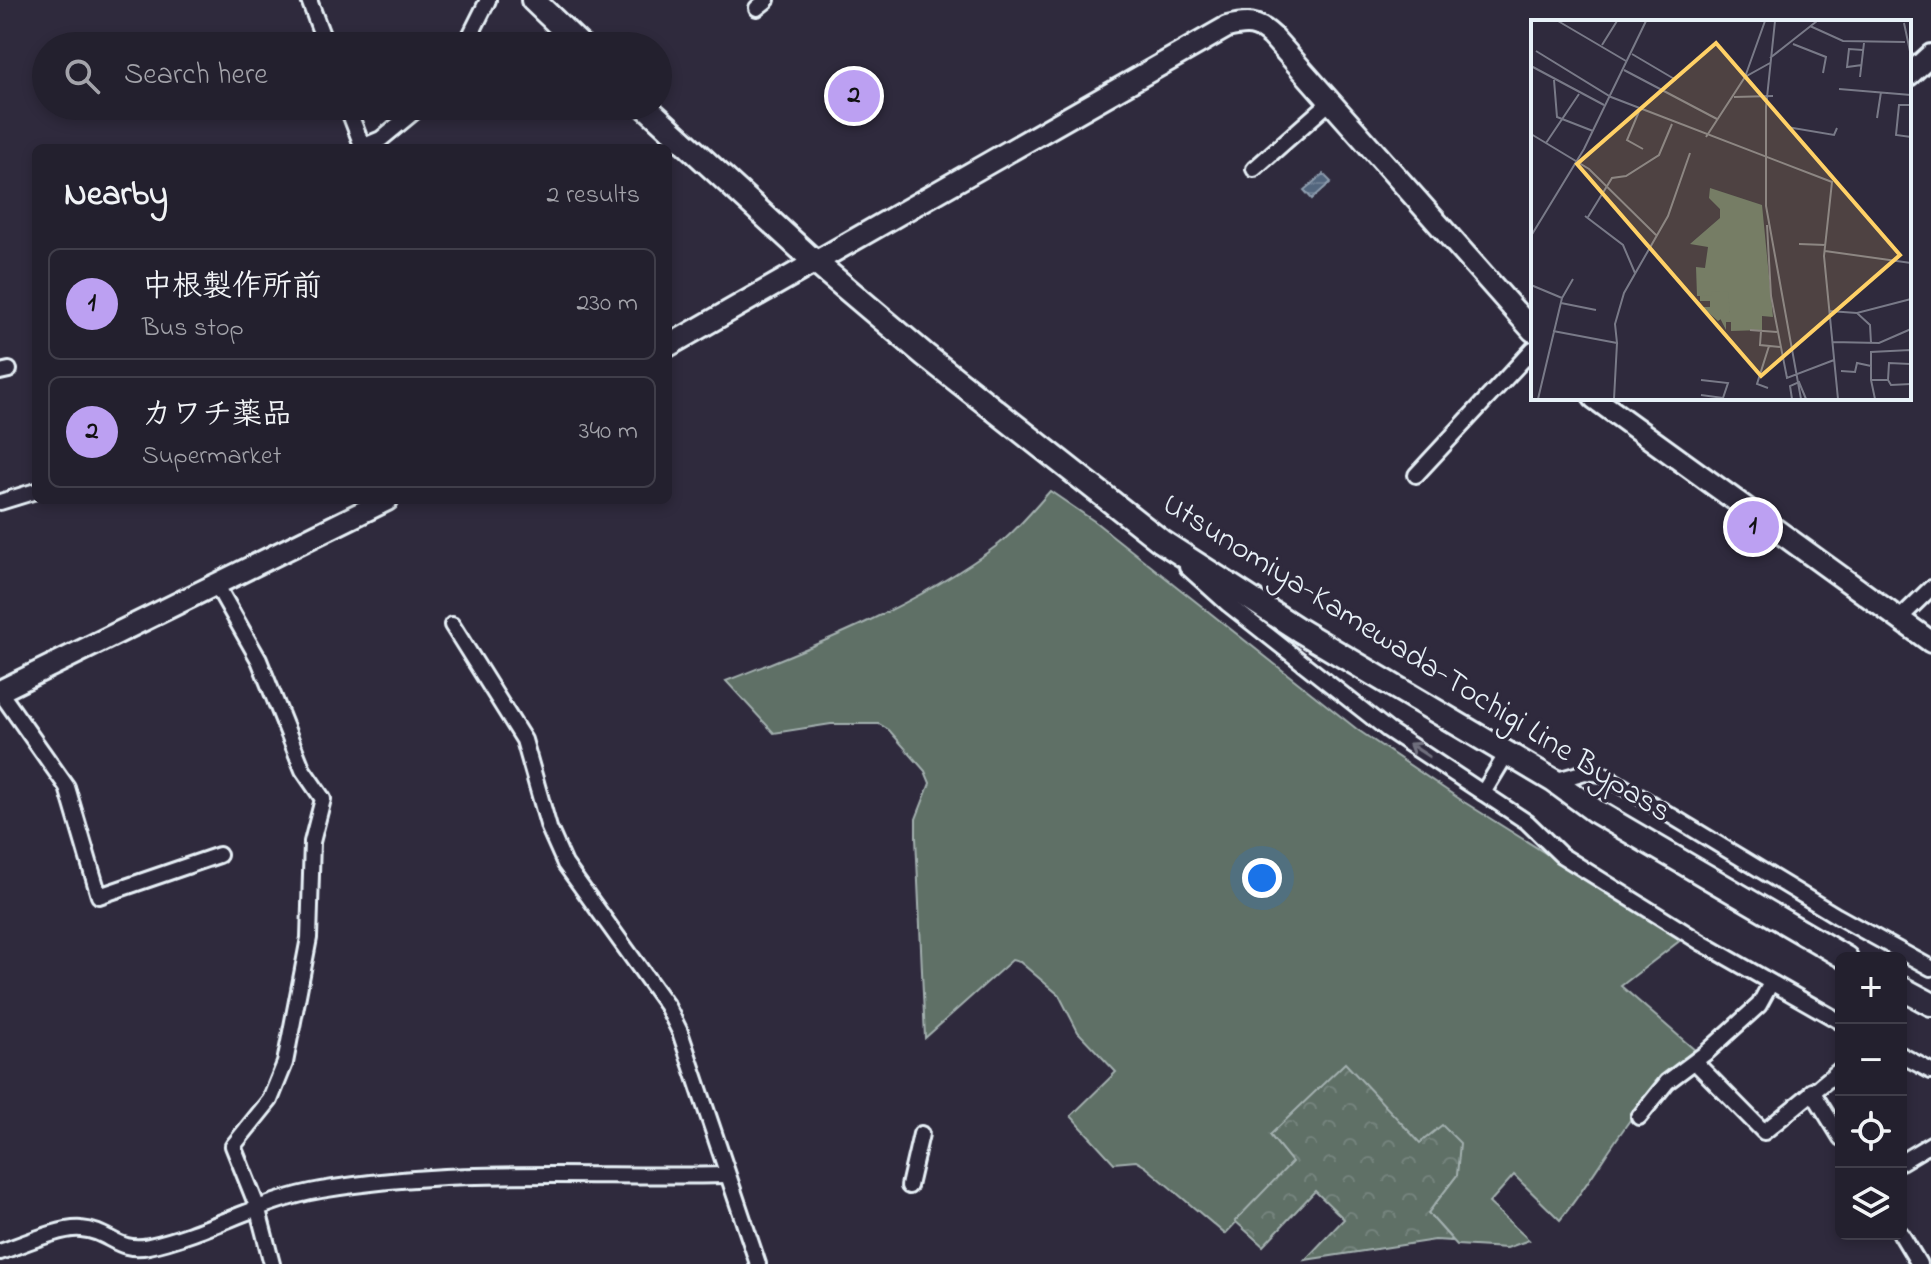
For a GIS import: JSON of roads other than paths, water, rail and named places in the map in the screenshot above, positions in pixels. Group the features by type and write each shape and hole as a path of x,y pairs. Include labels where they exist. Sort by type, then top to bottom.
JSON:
{"main road":[{"path":"533,0 566,32"},
{"name":"Utsunomiya-Kamewada-Tochigi Line Bypass","path":"660,120 815,262 1069,472 1161,541 1251,600 1554,781 1595,811 1835,952"},
{"path":"1907,991 1931,1004"}],"street":[{"path":"309,0 321,32"},
{"path":"472,32 488,0"},
{"path":"672,344 1227,27 1247,22 1261,26 1531,329"},
{"path":"1911,73 1931,55"},
{"path":"1254,169 1330,102"},
{"path":"352,120 361,144"},
{"path":"369,144 381,139 404,120"},
{"path":"1416,475 1531,351"},
{"path":"1597,400 1931,642"},
{"path":"0,502 32,492"},
{"path":"219,855 99,896 60,773 0,691 379,504"},
{"path":"1161,541 1274,642 1388,730 1527,822 1561,855 1835,1019"},
{"path":"216,584 259,660 303,770 323,799 312,842 309,938 285,1063 270,1100 233,1146 257,1206 272,1264"},
{"path":"1899,619 1931,588"},
{"path":"452,625 524,740 549,828 565,864 667,1006 680,1032 758,1264"},
{"path":"1483,793 1507,753"},
{"path":"1554,781 1585,772 1602,774 1823,908 1931,968"},
{"path":"1639,1117 1667,1082 1695,1062 1759,1005 1771,983"},
{"path":"1907,1058 1931,1071"},
{"path":"1695,1062 1764,1132 1835,1074"},
{"path":"1812,1091 1835,1128"},
{"path":"909,1186 921,1134"},
{"path":"1907,1158 1931,1144"},
{"path":"0,1252 78,1228 96,1231 124,1248 146,1247 191,1235 257,1206 323,1190 467,1174 727,1175"},
{"path":"1905,1240 1919,1264"}],"water":[{"path":"1323,174 1331,182 1312,199 1304,190"}],"place":[{"name":"カワチ薬品","path":"854,96"},
{"name":"中根製作所前","path":"1753,527"}]}
